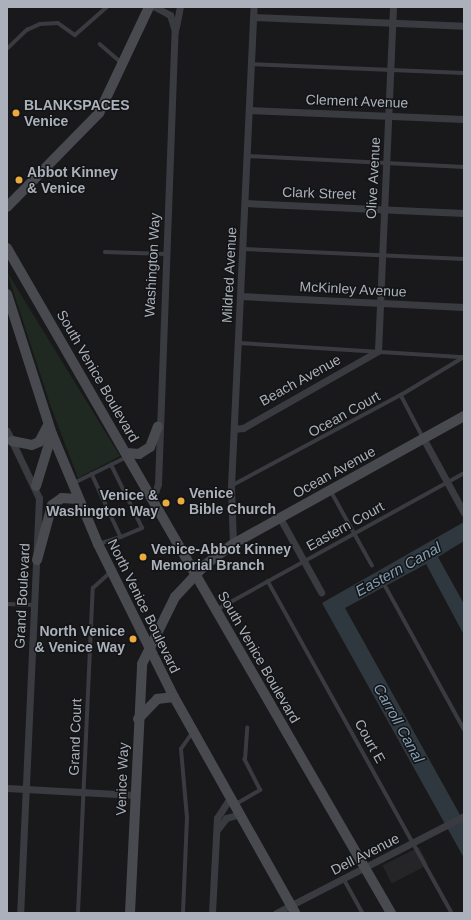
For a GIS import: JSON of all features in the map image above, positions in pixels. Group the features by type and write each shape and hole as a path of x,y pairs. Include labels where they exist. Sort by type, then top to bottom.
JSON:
{"main road":[{"path":"7,207 92,122 123,63 149,7"},
{"name":"South Venice Boulevard","path":"7,248 128,455 215,611 391,913"},
{"name":"North Venice Boulevard","path":"7,294 48,423 77,499 148,648 193,732 293,909"},
{"name":"Ocean Avenue","path":"148,648 173,600 195,574 232,544 464,416"},
{"path":"12,441 32,445 39,442 48,423"},
{"path":"128,455 139,454 150,447 158,426"},
{"path":"36,486 52,434"},
{"path":"37,560 52,506 62,498 77,499"},
{"name":"Venice Way","path":"130,913 138,718 142,664 148,648"},
{"path":"138,718 157,699 174,697"}],"street":[{"name":"Washington Way","path":"154,7 170,15 175,31"},
{"name":"Washington Way","path":"153,499 158,484 158,426 175,31 180,7"},
{"name":"Mildred Avenue","path":"232,544 234,428 254,7"},
{"name":"Olive Avenue","path":"378,351 393,7"},
{"path":"253,18 464,26"},
{"name":"Clement Avenue","path":"249,110 464,119"},
{"name":"Clark Street","path":"245,204 464,213"},
{"name":"McKinley Avenue","path":"240,296 464,307"},
{"name":"Beach Avenue","path":"234,428 242,428 378,351"},
{"name":"Grand Boulevard","path":"7,431 36,486 39,498 20,913"},
{"path":"424,438 464,513"},
{"path":"280,518 321,592"},
{"path":"7,788 135,795"},
{"path":"212,913 218,812 232,801"},
{"path":"217,830 226,818 240,814"},
{"name":"Dell Avenue","path":"276,913 293,909 344,879 444,828 464,816"}],"lane":[{"path":"7,49 27,30 40,24 58,23 75,35 108,7"},
{"path":"100,44 123,63"},
{"path":"251,64 464,74"},
{"path":"247,156 464,167"},
{"path":"243,249 464,259"},
{"path":"105,252 166,254"},
{"path":"238,343 464,357"},
{"name":"Ocean Court","path":"232,486 401,396 464,357"},
{"path":"401,396 424,438"},
{"path":"71,484 128,455"},
{"path":"98,544 142,528 110,465"},
{"name":"Eastern Court","path":"215,611 464,473"},
{"path":"92,474 120,537"},
{"path":"330,490 372,565"},
{"name":"Grand Court","path":"78,913 93,588 111,572"},
{"name":"Court E","path":"268,581 452,913"},
{"path":"386,588 464,729"},
{"path":"7,604 34,605"},
{"path":"232,801 260,790 245,760 247,728"},
{"path":"183,913 187,818 181,749 193,732"},
{"path":"344,879 363,913"}],"shaded area":[{"path":"7,272 120,456 78,478 51,407"},
{"path":"419,847 428,865 392,883 382,866"}],"water":[{"path":"464,522 464,541 438,557 464,604 464,635 426,564 345,608 464,822 464,858 322,603"}],"place":[{"name":"BLANKSPACES Venice","path":"16,113"},
{"name":"Abbot Kinney & Venice","path":"19,180"},
{"name":"Venice Bible Church","path":"181,501"},
{"name":"Venice & Washington Way","path":"166,503"},
{"name":"Venice-Abbot Kinney Memorial Branch","path":"143,557"},
{"name":"North Venice & Venice Way","path":"133,639"}],"water label":[{"name":"Eastern Canal","path":"398,569"},
{"name":"Carroll Canal","path":"399,723"}]}
